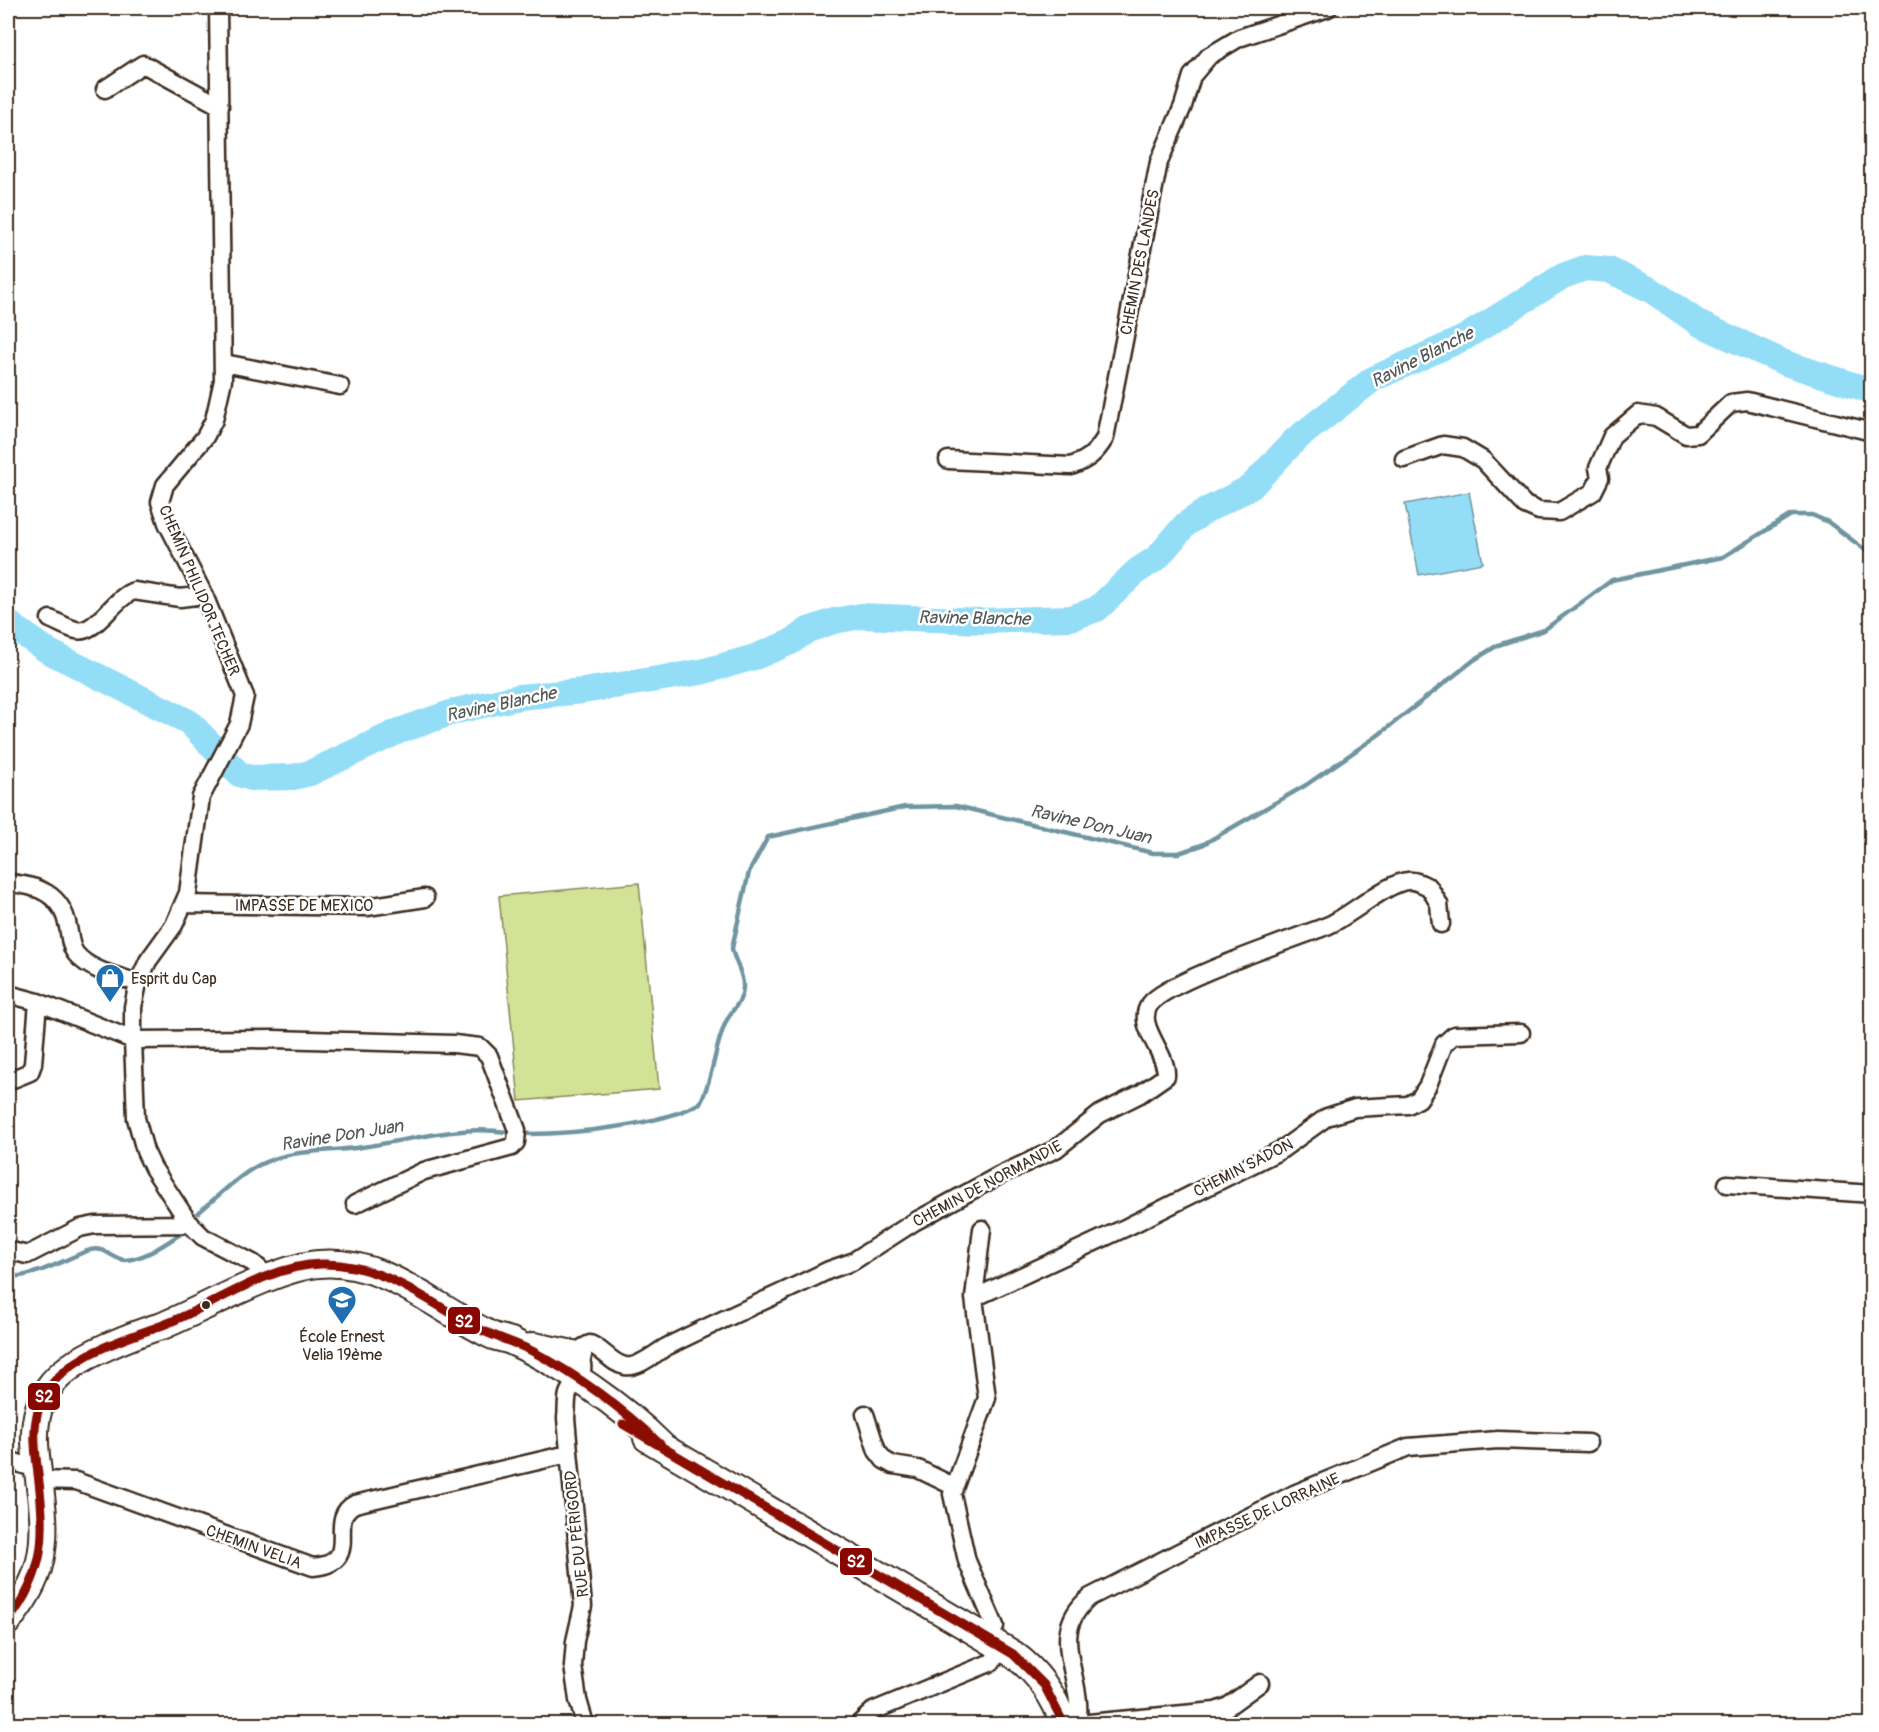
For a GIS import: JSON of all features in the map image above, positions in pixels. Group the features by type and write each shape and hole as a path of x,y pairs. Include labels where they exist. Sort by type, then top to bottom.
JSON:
{"main road":[{"path":"8,1621 29,1590 40,1562 44,1533 34,1433 38,1409 55,1379 80,1359 143,1330 178,1320 266,1280 317,1264 354,1266 416,1291 502,1339 575,1375 642,1425 661,1444 733,1490 996,1643 1026,1663 1073,1724"},
{"path":"502,1339 506,1348 575,1375"}],"street":[{"name":"CHEMIN PHILIDOR TECHER","path":"218,8 224,363 220,402 205,437 165,485 160,496 161,509 204,595 245,696 239,724 201,797 188,893 174,925 148,961 138,983 134,1007 133,1040 139,1129 153,1168 190,1223 203,1237 253,1263 261,1270 266,1280"},
{"name":"CHEMIN DES LANDES","path":"948,460 1071,466 1085,461 1097,451 1105,438 1159,162 1183,106 1192,76 1209,56 1239,38 1328,8"},
{"path":"105,89 143,64 220,106"},
{"path":"224,363 339,386"},
{"path":"1404,459 1443,445 1463,448 1483,460 1525,505 1539,511 1559,512 1593,492 1600,478 1598,468 1612,436 1638,414 1656,417 1686,435 1698,434 1731,403 1747,401 1872,432"},
{"path":"50,619 83,631 89,629 110,608 134,591 180,598 204,595"},
{"name":"CHEMIN DE NORMANDIE","path":"575,1375 584,1347 590,1344 602,1349 616,1363 626,1367 636,1364 669,1345 829,1270 852,1262 914,1222 1000,1175 1056,1149 1100,1114 1140,1094 1166,1076 1167,1067 1148,1027 1146,1009 1151,1001 1191,980 1352,914 1399,882 1409,880 1429,887 1439,904 1441,924"},
{"path":"8,883 28,884 53,896 66,917 72,949 83,961 138,983"},
{"name":"IMPASSE DE MEXICO","path":"183,904 367,907 425,898"},
{"path":"8,994 38,1002 133,1040 273,1039 454,1044 480,1047 489,1056 517,1130 516,1142 512,1147 424,1171 355,1204"},
{"path":"8,1081 30,1072 33,1064 38,1002"},
{"name":"CHEMIN SADON","path":"974,1298 1127,1227 1281,1150 1327,1117 1354,1108 1408,1105 1419,1099 1428,1085 1444,1044 1454,1035 1521,1033"},
{"path":"1727,1184 1872,1194"},
{"path":"8,1250 27,1255 80,1228 95,1225 190,1223"},
{"path":"859,1725 873,1711 992,1662 996,1643 995,1626 967,1561 952,1494 953,1486 987,1398 974,1298 982,1229"},
{"name":"RUE DU PÉRIGORD","path":"575,1375 566,1418 583,1606 575,1641 573,1666 578,1700 585,1725"},
{"path":"865,1414 877,1450 884,1460 893,1465 918,1469 953,1486"},
{"name":"IMPASSE DE LORRAINE","path":"1073,1724 1076,1687 1067,1641 1069,1623 1078,1606 1090,1597 1294,1494 1408,1447 1498,1440 1588,1443"},
{"name":"CHEMIN VELIA","path":"38,1473 76,1480 313,1567 333,1562 338,1558 341,1551 342,1517 346,1509 355,1504 568,1454"},
{"path":"8,1460 27,1466 38,1473"},
{"path":"1073,1724 1215,1712 1227,1707 1260,1683"}],"green space":[{"path":"639,883 659,1089 519,1101 499,896"}],"water":[{"path":"1469,492 1483,563 1419,575 1405,504"}],"waterway":[{"name":"Ravine Blanche","path":"8,623 48,651 189,722 239,774 251,778 293,777 310,773 399,731 456,711 519,697 583,691 701,672 755,657 791,642 808,630 834,621 861,616 981,621 1071,618 1097,609 1137,571 1157,558 1186,524 1251,487 1295,440 1373,379 1464,338 1563,276 1585,268 1609,270 1651,290 1700,324 1785,363 1872,391"},
{"name":"Ravine Don Juan","path":"529,1134 617,1127 664,1117 700,1103 708,1084 721,1034 742,992 742,977 732,948 749,872 768,837 905,807 956,806 1153,853 1179,853 1202,845 1306,785 1377,736 1474,660 1498,645 1544,630 1612,580 1723,557 1791,515 1812,515 1828,522 1872,555"},
{"name":"Ravine Don Juan","path":"198,1213 251,1170 284,1156 349,1149 471,1130 507,1132"},
{"name":"Ravine Don Juan","path":"8,1277 38,1271 93,1249 99,1249 121,1259 134,1259 157,1249 185,1231"}],"transit line":[{"name":"S2","path":"8,1621 30,1586 40,1552 42,1515 35,1427 42,1400 52,1385 78,1361 95,1352 182,1317 260,1279 300,1266 342,1265 381,1275 400,1284 471,1325 532,1351 566,1371 631,1418 661,1445"},
{"name":"S2","path":"623,1424 1013,1654 1044,1685 1064,1724"}],"place":[{"name":"Esprit du Cap","path":"110,1004"},
{"name":"École Ernest Velia 19ème","path":"342,1326"}]}
